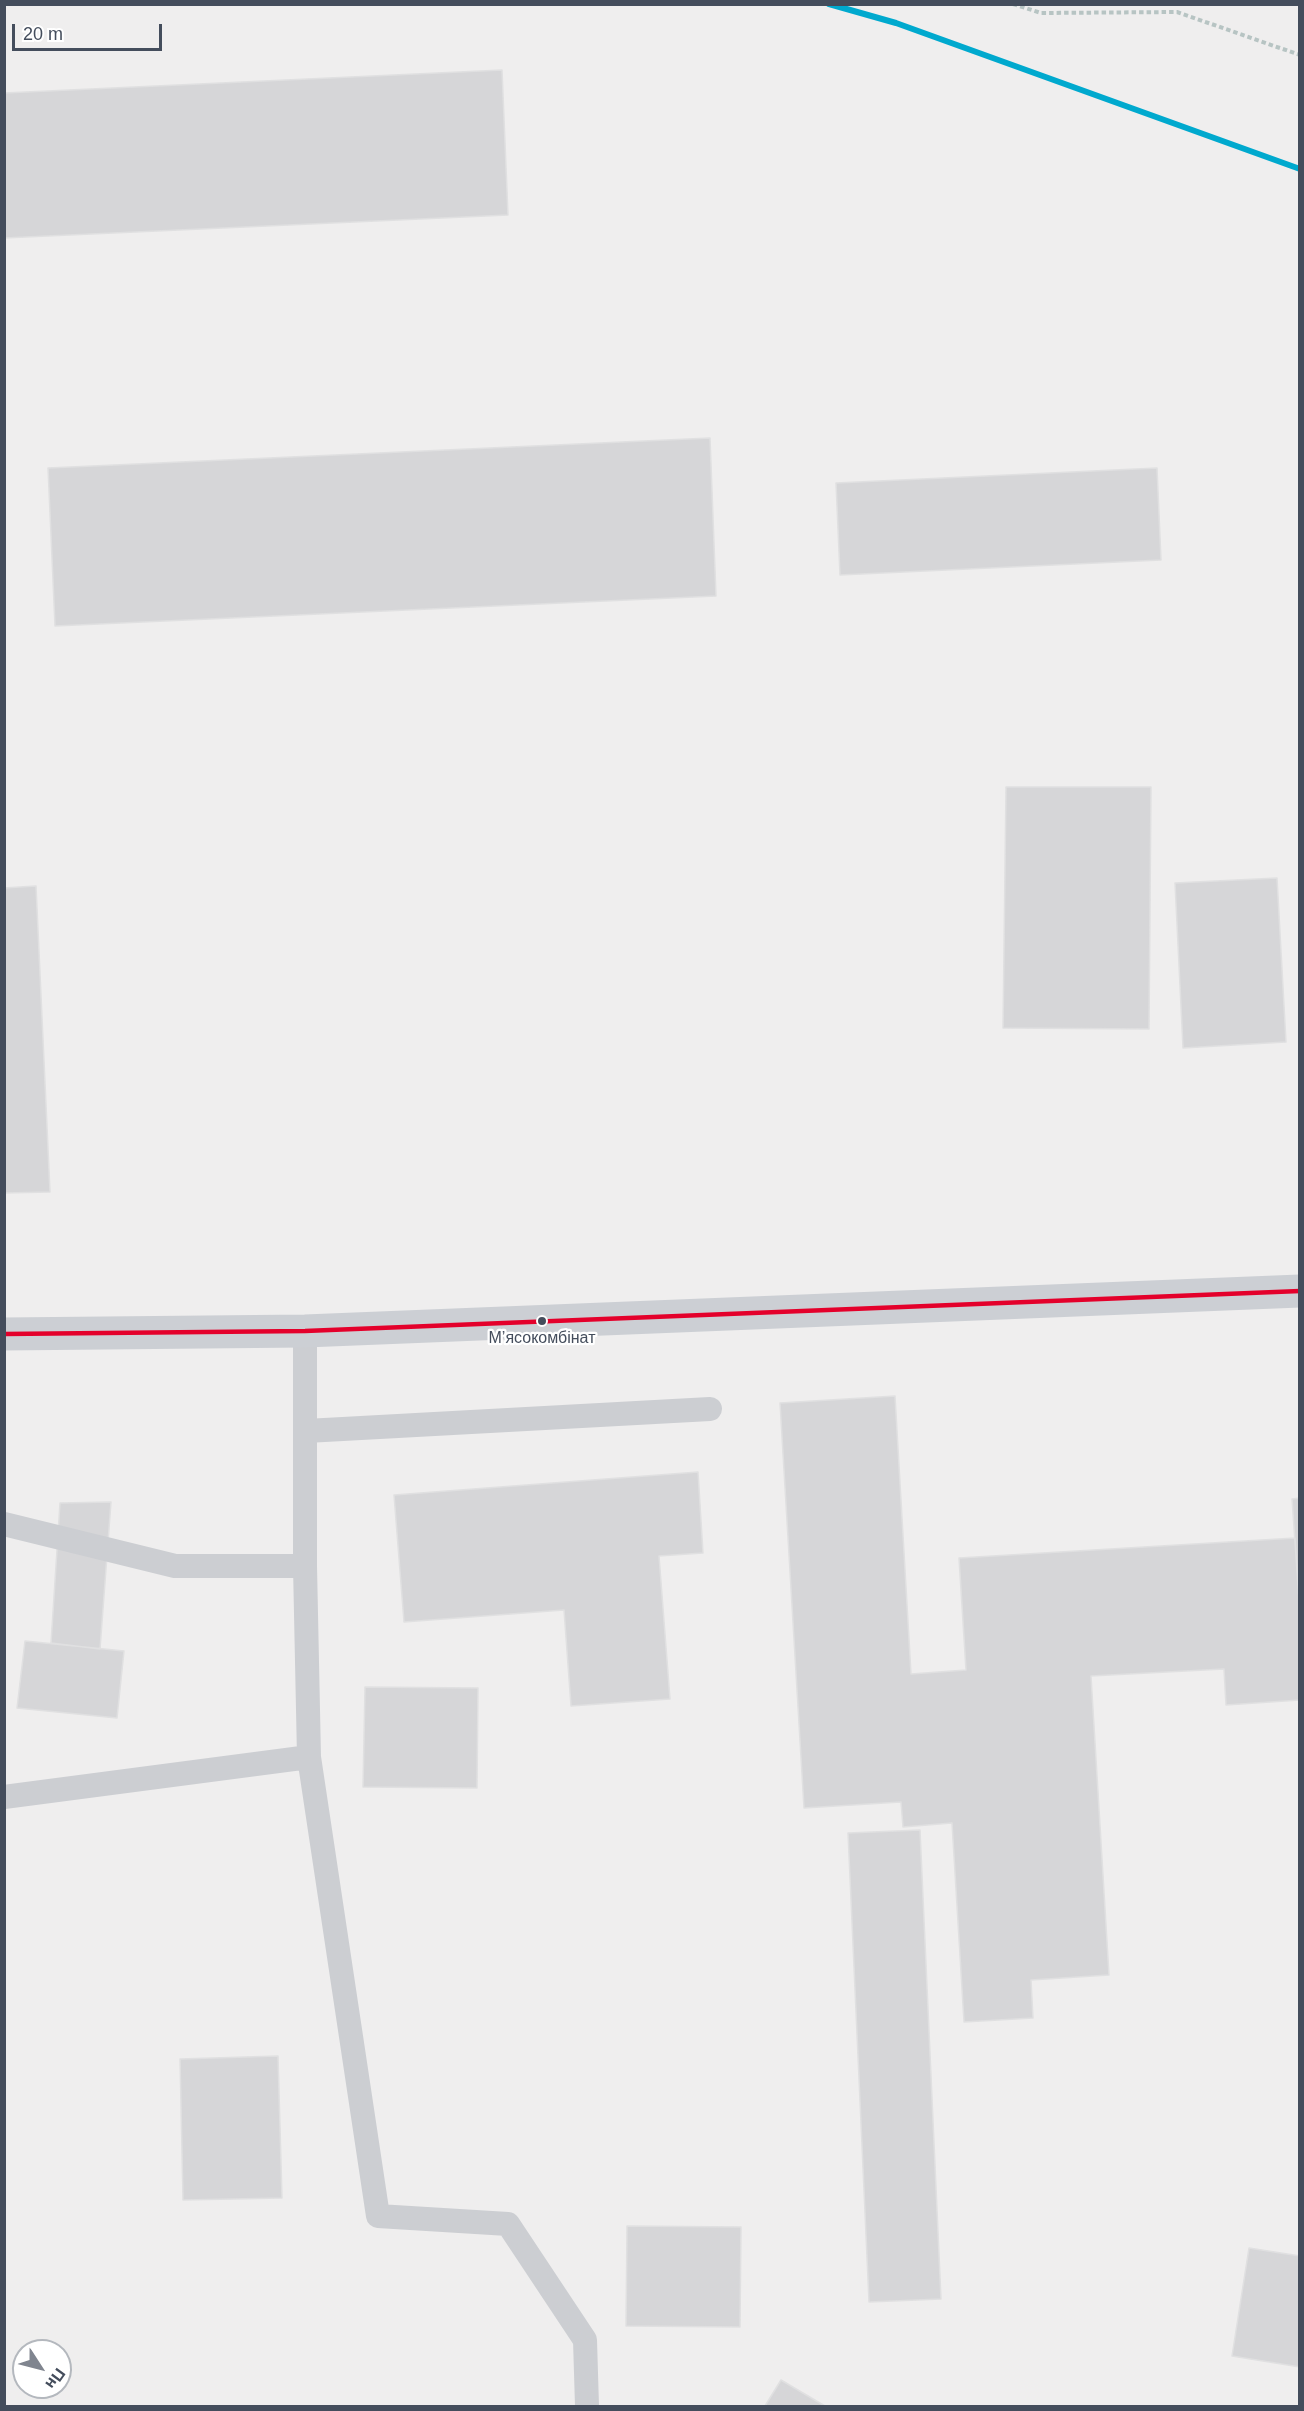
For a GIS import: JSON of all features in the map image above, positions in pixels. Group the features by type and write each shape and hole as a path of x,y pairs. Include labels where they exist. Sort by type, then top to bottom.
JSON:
{"main road":[{"path":"4,1334 305,1331 1299,1291"}],"lane":[{"path":"305,1331 305,1566 309,1757 378,2216 508,2224 585,2340 587,2406"},
{"path":"306,1431 710,1409"},
{"path":"4,1524 175,1566 305,1566"},
{"path":"4,1797 309,1757"}],"path":[{"path":"1013,4 1041,13 1177,12 1299,55"}],"building":[{"path":"502,70 508,215 4,238 4,93"},
{"path":"710,438 716,596 55,626 48,468"},
{"path":"1157,468 1161,560 840,575 836,483"},
{"path":"1006,787 1151,787 1149,1029 1003,1028"},
{"path":"1277,878 1286,1042 1183,1048 1175,883"},
{"path":"36,886 50,1192 4,1193 4,888"},
{"path":"895,1396 911,1674 966,1670 959,1558 1295,1538 1300,1614 1300,1700 1226,1705 1224,1669 1091,1676 1109,1975 1031,1980 1033,2018 964,2022 952,1823 903,1827 901,1802 804,1808 780,1403"},
{"path":"698,1472 703,1553 659,1556 670,1699 571,1706 564,1610 404,1622 394,1495"},
{"path":"1300,1498 1300,1614 1292,1499"},
{"path":"111,1502 100,1649 51,1643 60,1503"},
{"path":"25,1641 124,1651 117,1718 17,1708"},
{"path":"365,1687 478,1688 477,1788 363,1787"},
{"path":"920,1830 941,2299 869,2302 848,1833"},
{"path":"278,2056 282,2198 183,2200 180,2059"},
{"path":"627,2226 741,2227 740,2327 626,2326"},
{"path":"1249,2248 1300,2256 1300,2367 1232,2356"},
{"path":"781,2380 825,2406 765,2406"}],"transit line":[{"path":"829,4 896,23 1300,169"},
{"path":"4,1334 305,1331 1300,1291"}],"place":[{"name":"М’ясокомбінат","path":"542,1321"}]}
